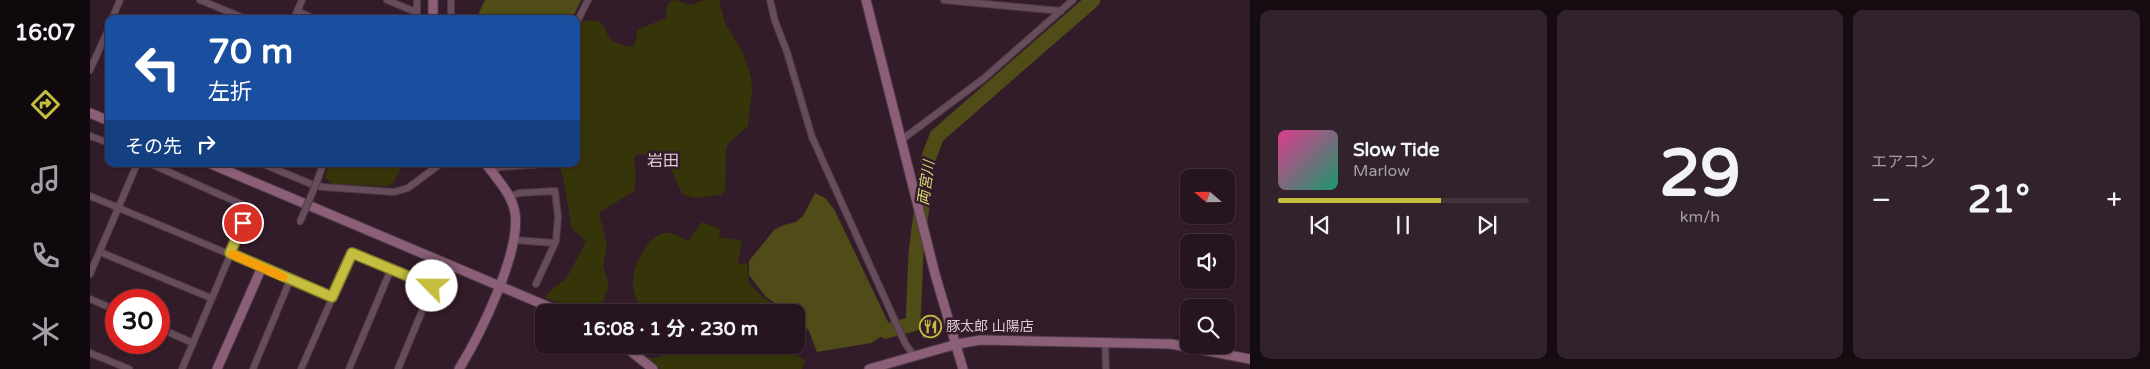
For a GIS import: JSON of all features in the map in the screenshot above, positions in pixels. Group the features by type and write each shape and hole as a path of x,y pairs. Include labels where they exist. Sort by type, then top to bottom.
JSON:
{"street":[{"path":"114,15 120,0"},
{"path":"200,0 236,15"},
{"path":"296,15 302,0"},
{"path":"387,0 417,15"},
{"path":"416,0 417,15"},
{"path":"433,0 433,15"},
{"path":"451,0 451,15"},
{"path":"580,16 588,0"},
{"path":"770,0 812,137 905,343 914,356"},
{"path":"866,0 900,141 935,274 963,369"},
{"path":"944,0 1061,11"},
{"path":"900,141 983,79 1074,0"},
{"path":"297,11 306,15"},
{"path":"90,70 105,37"},
{"path":"90,113 105,119"},
{"path":"90,136 105,142"},
{"path":"90,274 136,167"},
{"path":"158,167 250,208 182,369"},
{"path":"218,167 542,304"},
{"path":"270,167 323,187 394,192 408,188 436,167"},
{"path":"300,222 322,167"},
{"path":"459,369 467,356 499,286 514,240 515,211 509,197 488,167"},
{"path":"509,197 519,194 555,192 558,217 555,243 536,284"},
{"path":"90,196 332,297"},
{"path":"514,240 555,243"},
{"path":"100,252 211,298"},
{"path":"301,369 352,253 432,286 398,369"},
{"path":"217,369 262,267"},
{"path":"349,369 391,269"},
{"path":"253,369 290,280"},
{"path":"90,299 105,305"},
{"path":"170,333 193,343"},
{"path":"868,369 957,344 981,340 1172,344 1250,359"},
{"path":"1105,342 1106,369"},
{"path":"90,352 130,369"},
{"path":"634,354 652,369"}],"shaded area":[{"path":"485,0 581,0 574,15 478,15"},
{"path":"677,0 690,5 705,0 719,0 725,23 742,51 751,77 752,90 748,126 728,144 726,150 725,190 721,195 694,198 682,194 665,159 639,154 634,157 636,177 634,191 599,213 607,245 603,266 609,285 602,304 563,304 545,298 551,290 567,277 586,242 572,229 560,167 580,167 580,30 582,21 592,20 602,23 608,35 616,43 633,47 636,42 637,30 666,18 667,6 671,1"},
{"path":"329,167 402,167 394,182 389,186 333,184 325,177"},
{"path":"815,193 825,198 834,209 889,324 885,334 871,343 817,352 809,331 805,327 805,304 777,304 766,297 749,275 749,261 774,230 796,222 803,216"},
{"path":"702,222 720,229 719,237 742,241 738,264 747,263 749,284 773,304 639,304 634,293 633,279 638,261 649,244 655,237 663,233 670,233 688,241"},
{"path":"663,354 793,354 805,360 802,369 660,369 646,357 656,358"}],"building":[{"name":"豚太郎 山陽店","path":"926,321 934,321 935,337 923,337 923,330 926,330"}],"waterway":[{"name":"両宮川","path":"868,320 886,331 913,324 916,253 928,159 937,136 1093,0"}],"slow traffic":[{"path":"232,254 283,277"}],"place":[{"name":"豚太郎 山陽店","path":"930,326"}],"district":[{"name":"岩田","path":"663,161"}],"route":[{"path":"243,223 230,253 332,297 352,253 432,286"}]}
